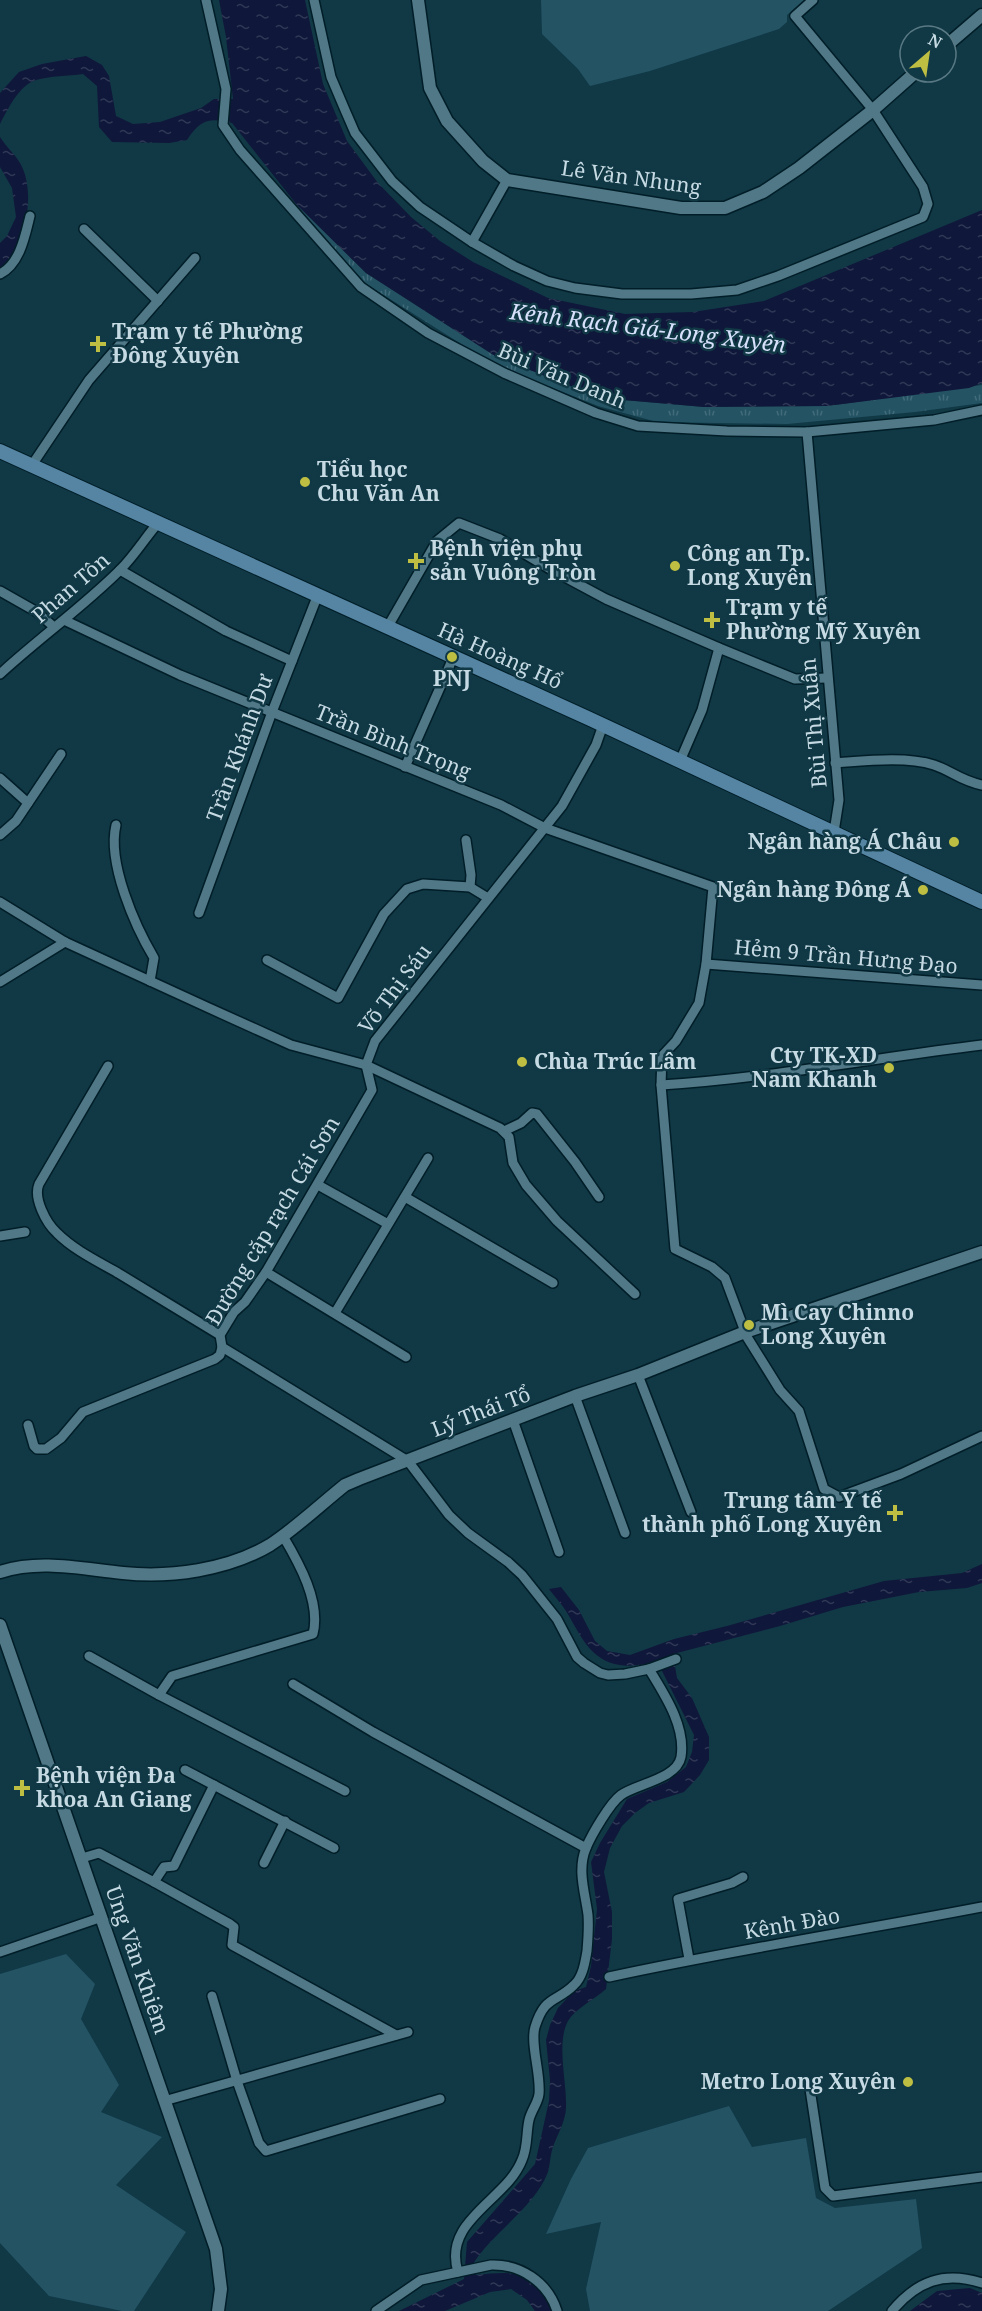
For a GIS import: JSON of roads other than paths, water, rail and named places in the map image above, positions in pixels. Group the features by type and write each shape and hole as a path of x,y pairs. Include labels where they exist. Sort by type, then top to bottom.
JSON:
{"main road":[{"name":"Hà Hoàng Hổ","path":"0,451 603,725 982,902"}],"street":[{"name":"Bùi Văn Danh","path":"206,0 226,89 223,125 240,150 362,287 428,333 495,368 596,413 638,426 727,431 807,432 934,420 982,410"},
{"path":"314,0 331,77 355,133 392,181 420,207 513,266 548,281 575,288 622,294 737,290 778,276 923,217 928,204 922,187 873,110 795,16 813,0"},
{"path":"418,0 430,88 447,121 483,160 507,180 472,242"},
{"path":"958,36 982,15"},
{"name":"Lê Văn Nhung","path":"507,180 681,208 725,208 763,192 799,168 902,84"},
{"path":"0,274 11,266 16,258 30,216"},
{"path":"84,230 158,301"},
{"path":"32,465 89,380 195,258"},
{"name":"Bùi Thị Xuân","path":"807,432 839,800 834,832"},
{"name":"Phan Tôn","path":"0,674 120,570 159,523"},
{"path":"387,628 437,541 459,523 500,539 606,599 719,648 795,679 828,678"},
{"path":"120,570 226,632 292,660"},
{"path":"0,591 36,612 54,627"},
{"name":"Trần Khánh Dư","path":"199,913 272,712 317,597"},
{"name":"Trần Bình Trọng","path":"64,620 180,675 501,805 545,828 714,887 706,964"},
{"path":"680,761 702,710 719,648"},
{"path":"405,767 453,658"},
{"name":"Võ Thị Sáu","path":"0,902 65,942 291,1045 366,1065 375,1041 562,806 596,745 603,725"},
{"path":"0,835 16,821 61,754"},
{"path":"835,763 888,759 934,765 966,782 982,785"},
{"path":"0,778 28,803"},
{"path":"116,825 113,848 119,873 138,930 154,958 155,966 150,981"},
{"path":"466,840 471,875 470,887"},
{"path":"267,960 338,998 384,914 407,889 423,884 470,887 488,898"},
{"path":"0,982 65,942"},
{"path":"706,964 699,1003 676,1041 662,1056 661,1085 675,1249 712,1267 725,1278 745,1332 780,1390 799,1411 824,1489 839,1497 901,1474 982,1436"},
{"name":"Hẻm 9 Trần Hưng Đạo","path":"706,964 982,985"},
{"path":"661,1085 717,1081 843,1066 982,1045"},
{"path":"366,1065 504,1131 509,1137 513,1163 526,1185 557,1221 634,1294"},
{"name":"Đường cặp rạch Cái Sơn","path":"366,1065 372,1090 266,1272 245,1302 234,1312 220,1335 222,1347 408,1461 455,1521 522,1575 556,1619 577,1657 584,1663 608,1675 652,1668 676,1659"},
{"path":"108,1066 39,1184 37,1189 39,1202 51,1226 60,1236 85,1254 220,1335"},
{"path":"504,1131 521,1123 532,1113 537,1114 599,1197"},
{"path":"335,1313 428,1158"},
{"path":"318,1185 388,1224"},
{"path":"405,1197 554,1283"},
{"path":"0,1236 25,1232"},
{"name":"Lý Thái Tổ","path":"0,1572 31,1565 126,1574 171,1574 215,1566 254,1553 283,1536 345,1485 575,1396 638,1375 745,1332 982,1252"},
{"path":"266,1272 406,1357"},
{"path":"27,1425 34,1446 37,1449 46,1449 61,1438 82,1412 215,1359 222,1347"},
{"path":"638,1375 691,1512"},
{"path":"575,1396 625,1533"},
{"path":"513,1420 559,1552"},
{"path":"159,1695 172,1676 313,1634 316,1620 302,1568 283,1536"},
{"name":"Ung Văn Khiêm","path":"0,1625 216,2249 221,2289 218,2311"},
{"path":"89,1656 159,1695 345,1791"},
{"path":"459,2272 453,2257 462,2230 518,2168 525,2151 529,2120 539,2095 533,2037 540,2014 547,2004 575,1985 583,1968 588,1932 588,1916 582,1883 586,1848 606,1814 622,1794 650,1783 674,1768 681,1758 677,1723 652,1668"},
{"path":"293,1684 373,1732 586,1848"},
{"path":"185,1770 334,1848"},
{"path":"154,1882 164,1867 174,1866 214,1785"},
{"path":"264,1863 285,1821"},
{"path":"82,1858 99,1853 230,1924 234,1928 232,1945 396,2035"},
{"path":"689,1959 678,1899 732,1883 743,1877"},
{"name":"Kênh Đào","path":"609,1977 689,1959 874,1928 982,1907"},
{"path":"0,1952 102,1917"},
{"path":"212,1996 237,2081 259,2143 266,2151 440,2099"},
{"path":"164,2101 408,2032"},
{"path":"810,2089 825,2188 833,2196 982,2177"},
{"path":"376,2311 421,2280 501,2265 521,2270 543,2287 554,2301 557,2311"},
{"path":"892,2311 910,2293 943,2277 963,2277 982,2283"}],"water":[{"name":"Kênh Rạch Giá-Long Xuyên","path":"219,0 305,0 323,84 347,141 378,183 411,217 440,241 473,262 548,298 625,314 693,312 764,301 982,210 982,383 969,388 827,406 704,407 600,398 495,356 366,273 297,205 232,123 211,120 196,128 187,140 169,143 112,142 99,127 97,86 83,74 47,78 30,83 15,98 0,124 0,93 19,72 42,64 86,56 102,65 109,76 116,116 133,124 160,122 201,108 214,99 233,99"},
{"path":"0,137 20,163 28,189 28,204 22,234 9,259 0,268 0,243 7,236 16,217 12,188 0,167"},
{"path":"982,1564 982,1583 967,1588 919,1592 843,1607 673,1654 677,1678 692,1698 709,1737 709,1760 700,1775 684,1792 649,1803 635,1813 622,1826 610,1848 604,1872 612,1912 612,1939 606,1989 575,2012 565,2030 562,2051 566,2113 552,2150 548,2172 533,2197 491,2241 473,2264 476,2275 504,2273 523,2276 538,2288 554,2311 535,2311 527,2300 511,2289 490,2292 445,2311 399,2311 464,2279 467,2242 535,2164 549,2101 550,2080 546,2040 550,2025 558,2008 574,1991 586,1987 591,1966 597,1909 591,1862 627,1799 667,1782 686,1767 692,1752 694,1735 658,1663 625,1666 601,1658 587,1645 549,1589 561,1587 579,1610 595,1641 607,1651 630,1655 674,1639 884,1581 962,1573"},
{"path":"970,2288 982,2293 982,2311 910,2311 937,2291"}],"place":[{"name":"Trạm y tế Phường Đông Xuyên","path":"98,344"},
{"name":"Tiểu học Chu Văn An","path":"305,482"},
{"name":"Bệnh viện phụ sản Vuông Tròn","path":"416,561"},
{"name":"Công an Tp. Long Xuyên","path":"675,566"},
{"name":"Trạm y tế Phường Mỹ Xuyên","path":"712,620"},
{"name":"PNJ","path":"452,657"},
{"name":"Ngân hàng Á Châu","path":"954,842"},
{"name":"Ngân hàng Đông Á","path":"923,890"},
{"name":"Chùa Trúc Lâm","path":"522,1062"},
{"name":"Cty TK-XD Nam Khanh","path":"889,1068"},
{"name":"Mì Cay Chinno Long Xuyên","path":"749,1325"},
{"name":"Trung tâm Y tế thành phố Long Xuyên","path":"895,1513"},
{"name":"Bệnh viện Đa khoa An Giang","path":"22,1788"},
{"name":"Metro Long Xuyên","path":"908,2082"}]}
